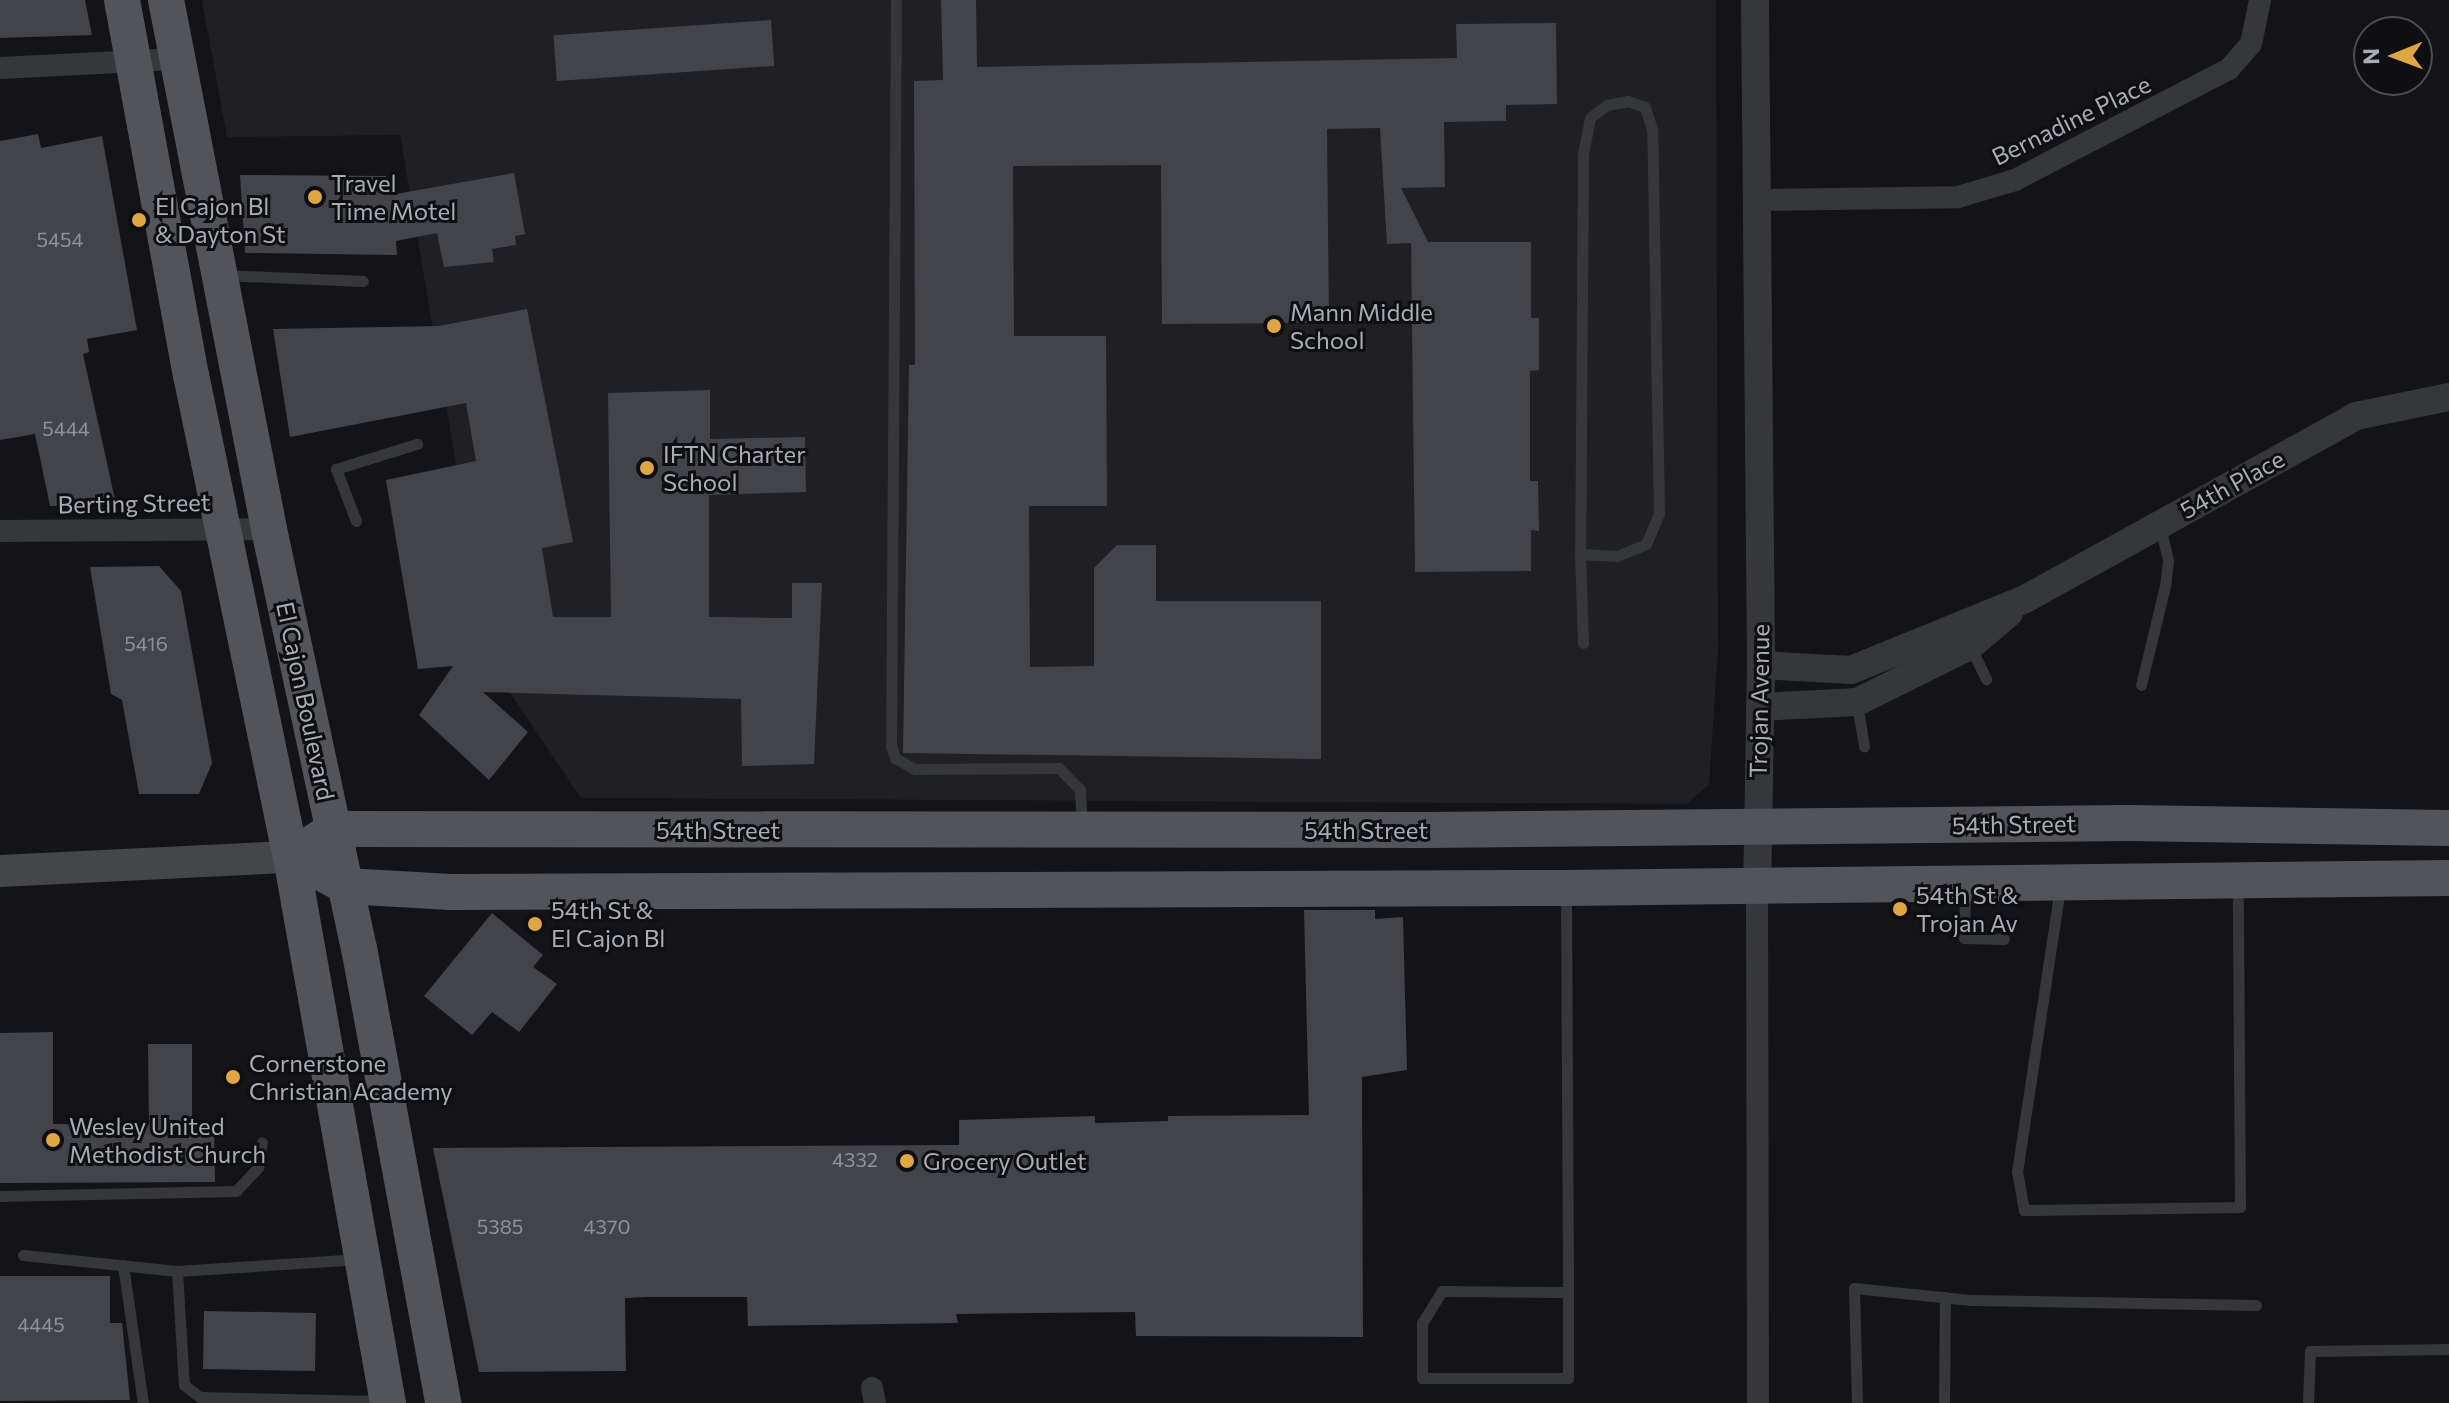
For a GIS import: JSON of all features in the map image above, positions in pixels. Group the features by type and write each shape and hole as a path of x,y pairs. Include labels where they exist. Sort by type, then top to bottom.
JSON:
{"main road":[{"name":"El Cajon Boulevard","path":"122,0 291,857 388,1402"},
{"name":"El Cajon Boulevard","path":"166,0 223,275 269,529 346,886 443,1403"},
{"name":"54th Street","path":"334,829 1082,830 2129,823 2449,828"},
{"path":"0,871 291,857 334,829"},
{"path":"291,857 346,886 451,892 1566,888 2449,878"}],"street":[{"name":"Trojan Avenue","path":"1755,0 1761,665 1757,826 1758,1403"},
{"name":"Bernadine Place","path":"1755,200 1958,197 2015,180 2229,69 2251,44 2260,0"},
{"path":"0,68 178,59"},
{"name":"54th Place","path":"1761,665 1851,670 2025,599 2356,416 2449,397"},
{"name":"Berting Street","path":"0,531 269,529"},
{"name":"54th Place","path":"1760,707 1857,702 1970,646 2025,599"}],"lane":[{"path":"896,0 891,746 895,758 915,769 1059,768 1080,790 1082,830"},
{"path":"1580,554 1617,556 1646,544 1659,514 1652,129 1645,107 1628,101 1607,105 1590,118 1583,153 1580,554 1583,643"},
{"path":"223,275 363,281"},
{"path":"356,521 336,469 417,444"},
{"path":"2141,685 2165,586 2168,560 2159,524"},
{"path":"1970,646 1986,679"},
{"path":"1857,702 1864,746"},
{"path":"2061,881 2017,1171 2024,1210 2240,1207 2238,878"},
{"path":"1965,883 1964,938 2004,939"},
{"path":"1566,888 1568,1292 1568,1378 1422,1378 1422,1323 1442,1291 1568,1292"},
{"path":"0,1196 236,1191 258,1167 262,1142"},
{"path":"23,1255 177,1271 362,1259"},
{"path":"123,1265 143,1403"},
{"path":"177,1271 184,1385 200,1400 388,1402"},
{"path":"1857,1403 1854,1288 1945,1297 2256,1305"},
{"path":"1944,1403 1945,1297"},
{"path":"2308,1403 2310,1351 2449,1349"}],"shaded area":[{"name":"Mann Middle School","path":"202,0 1716,0 1718,651 1709,784 1687,804 581,798 490,663 400,135 227,137"}],"building":[{"path":"0,0 85,0 92,35 0,38"},
{"path":"941,0 976,0 977,67 1457,58 1456,24 1556,23 1557,104 1506,105 1506,121 1444,122 1445,187 1401,188 1428,242 1531,242 1531,318 1539,318 1539,370 1530,371 1530,481 1538,481 1539,531 1531,530 1531,571 1415,572 1411,243 1387,244 1380,128 1327,129 1329,323 1162,324 1161,165 1013,166 1014,336 1106,336 1107,506 1029,506 1030,667 1094,666 1094,568 1117,545 1156,545 1156,601 1321,601 1321,759 903,753 909,365 915,365 914,81 943,80"},
{"path":"771,20 774,66 557,81 554,35"},
{"path":"38,134 41,148 102,136 137,330 87,339 89,352 83,354 116,504 50,506 35,434 0,440 0,141"},
{"path":"514,173 525,234 515,236 516,245 492,249 494,262 444,267 437,233 396,241 397,255 245,253 240,175 386,176 390,195"},
{"path":"527,309 573,542 542,548 553,617 611,617 608,393 710,390 710,439 805,437 806,492 709,495 709,617 792,618 792,583 822,583 814,764 742,766 741,699 483,692 528,732 489,780 419,715 453,666 418,669 386,480 476,461 466,403 290,437 273,329 439,326"},
{"path":"159,566 181,591 212,763 199,794 139,794 122,700 111,694 90,567"},
{"path":"1304,910 1375,910 1375,919 1403,917 1407,1070 1362,1077 1363,1337 1136,1336 1135,1312 956,1314 958,1323 748,1326 747,1297 647,1297 625,1298 626,1371 479,1372 433,1148 959,1145 959,1120 1095,1116 1095,1123 1168,1121 1168,1116 1309,1115"},
{"path":"492,913 543,955 533,967 557,984 519,1032 492,1012 472,1035 424,996"},
{"path":"53,1032 53,1124 149,1125 148,1044 192,1044 192,1125 214,1125 215,1182 0,1183 0,1033"},
{"path":"0,1276 110,1276 110,1323 122,1323 130,1400 0,1401"},
{"path":"204,1311 316,1313 315,1371 203,1369"}],"place":[{"name":"Travel Time Motel","path":"315,197"},
{"name":"El Cajon Bl & Dayton St","path":"139,220"},
{"name":"Mann Middle School","path":"1274,326"},
{"name":"IFTN Charter School","path":"647,468"},
{"name":"54th St & Trojan Av","path":"1900,909"},
{"name":"54th St & El Cajon Bl","path":"535,924"},
{"name":"Cornerstone Christian Academy","path":"233,1077"},
{"name":"Wesley United Methodist Church","path":"53,1140"},
{"name":"Grocery Outlet","path":"907,1161"}]}
